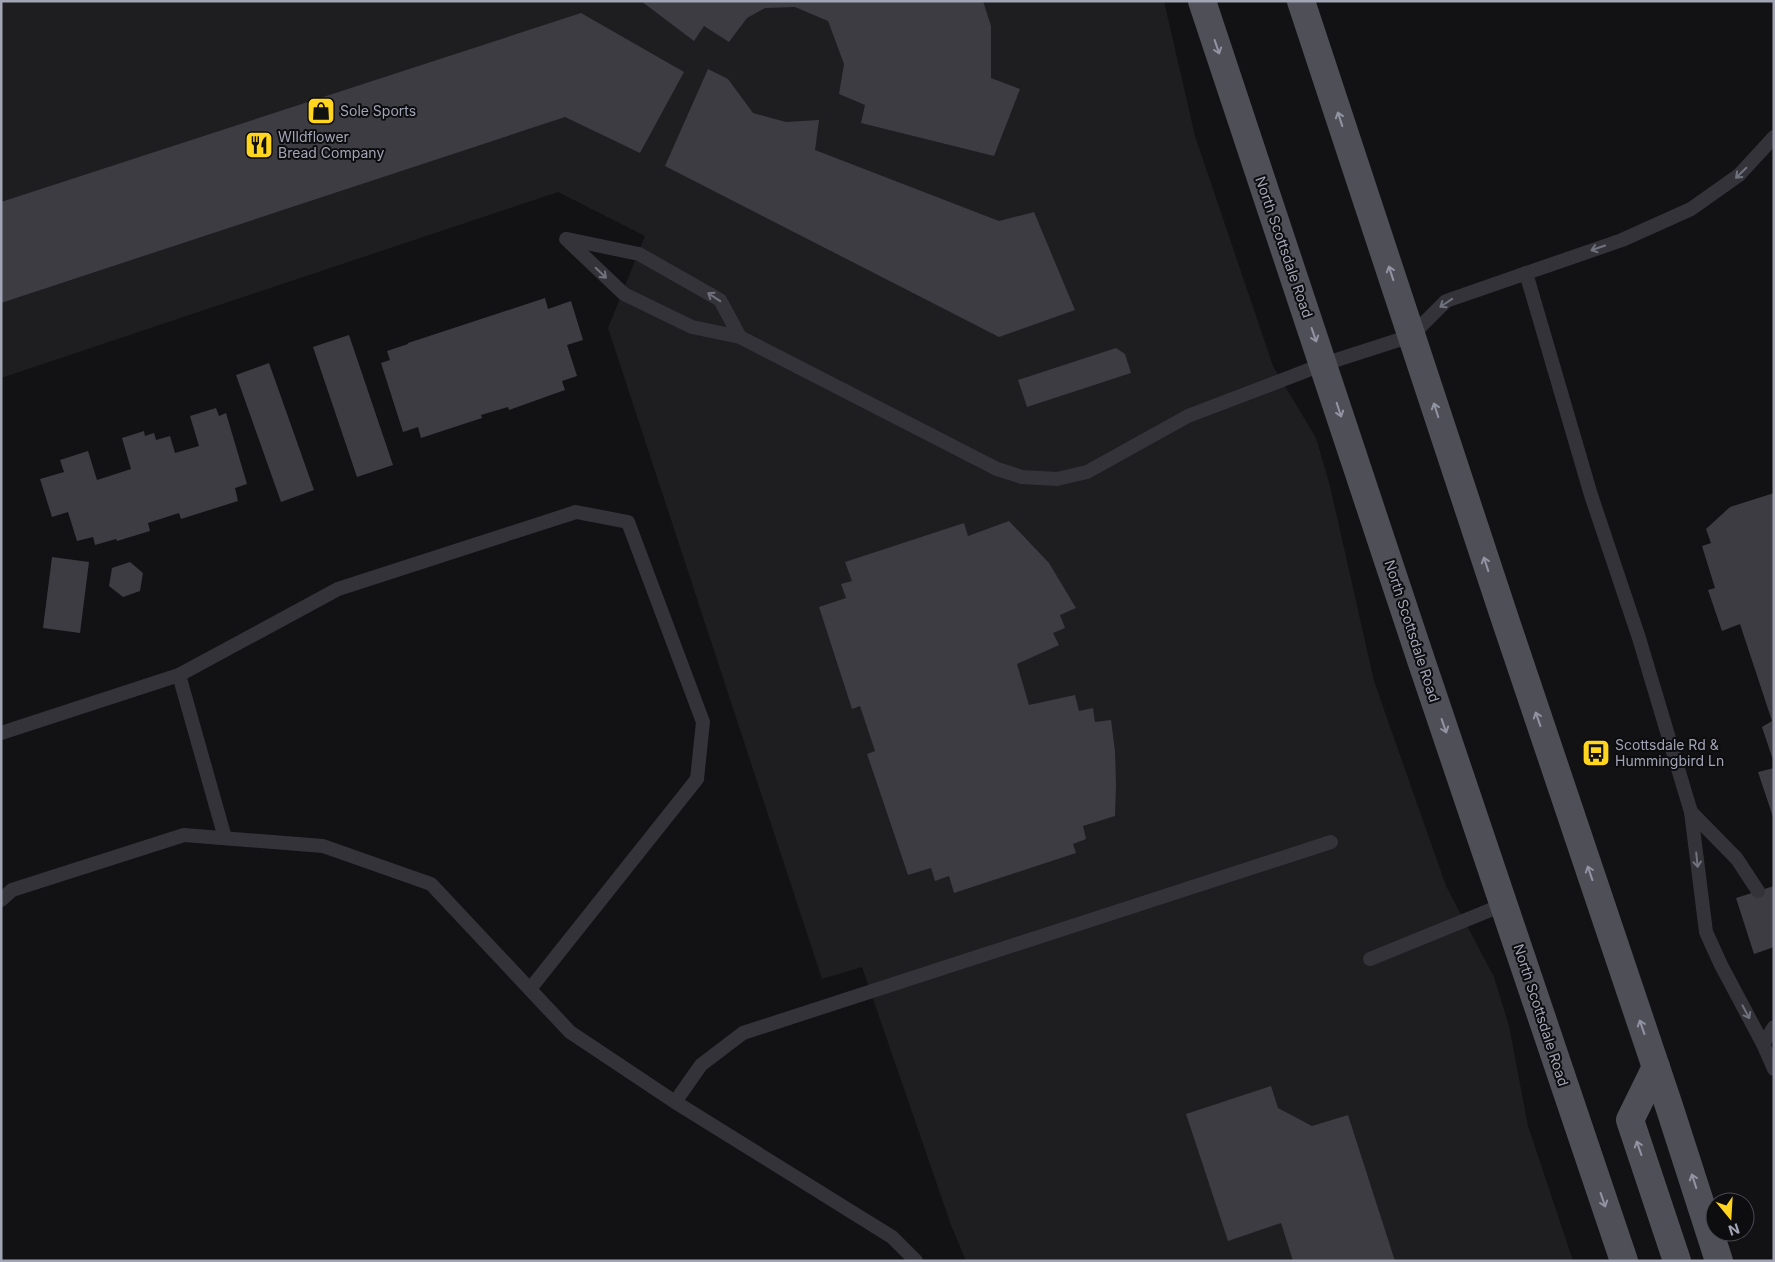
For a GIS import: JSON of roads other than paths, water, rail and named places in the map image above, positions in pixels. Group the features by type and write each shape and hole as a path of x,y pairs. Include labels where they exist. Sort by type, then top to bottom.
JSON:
{"main road":[{"name":"North Scottsdale Road","path":"1202,1 1422,663 1505,904 1581,1138 1624,1261"},
{"path":"1301,1 1719,1261"},
{"path":"1656,1067 1630,1120 1677,1261"}],"lane":[{"path":"740,337 720,300 647,258 638,254 566,239 624,294 692,328 740,337 998,469 1022,477 1057,479 1088,472 1182,418 1324,364 1412,336 1446,301 1642,232 1691,209 1739,175 1774,137"},
{"path":"1526,273 1591,495 1639,638 1692,812 1706,932 1774,1069"},
{"path":"1,733 179,675 338,589 576,512 628,522 703,722 697,780 530,989"},
{"path":"179,675 226,838"},
{"path":"1692,812 1737,859 1758,891"},
{"path":"1,900 12,890 184,834 323,846 430,884 570,1032 675,1102 892,1237 916,1261"},
{"path":"675,1102 701,1065 743,1033 1331,842"},
{"path":"1370,959 1505,904"},
{"path":"1763,1044 1774,1028"}],"place":[{"name":"Sole Sports","path":"321,111"},
{"name":"WIldflower Bread Company","path":"259,145"},
{"name":"Scottsdale Rd & Hummingbird Ln","path":"1596,753"}]}
